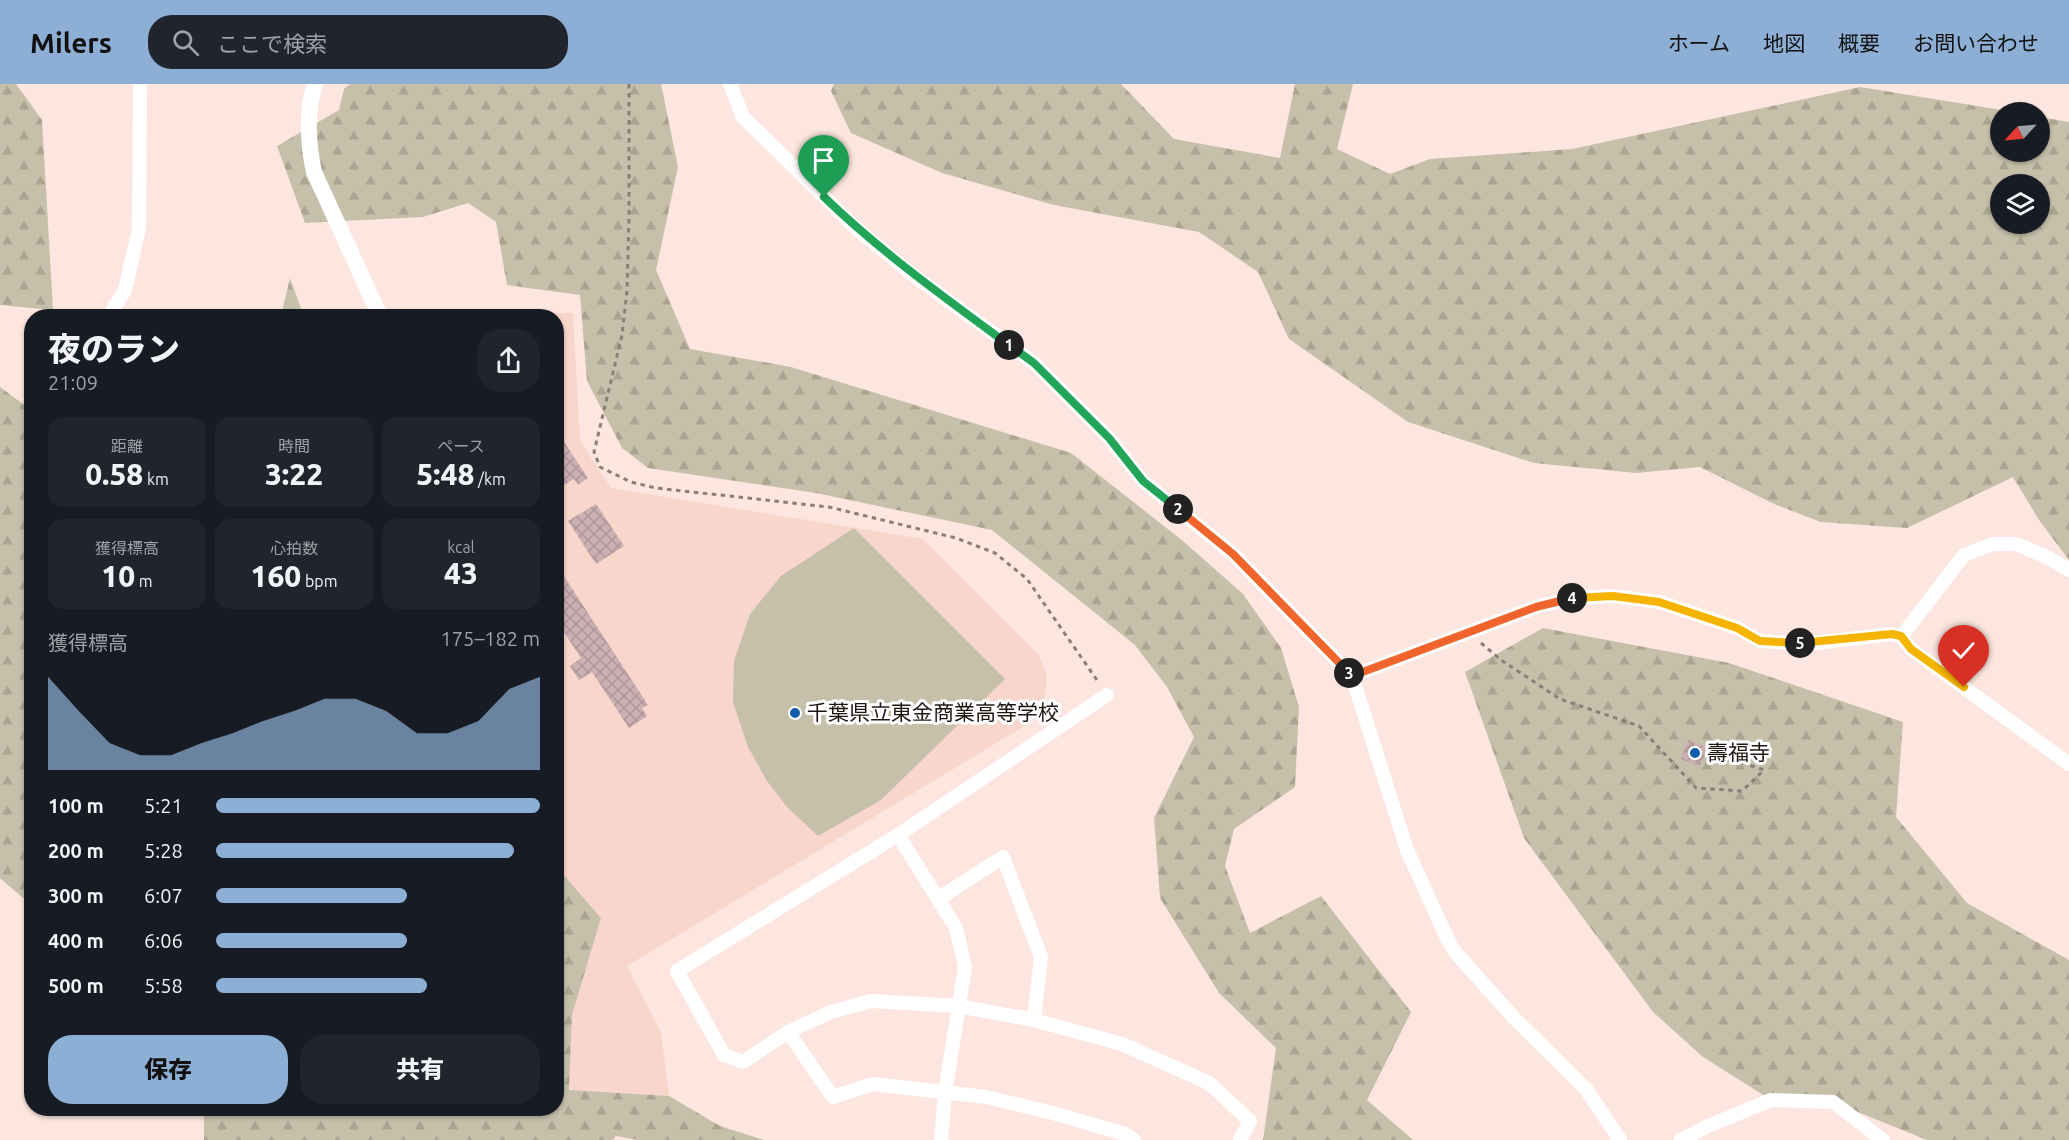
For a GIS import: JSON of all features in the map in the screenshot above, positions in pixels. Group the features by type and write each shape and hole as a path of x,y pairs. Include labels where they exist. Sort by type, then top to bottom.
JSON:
{"street":[{"path":"113,309 125,290 139,229 140,84"},
{"path":"315,84 310,98 310,154 314,172 377,309"},
{"path":"730,84 742,117 848,221 917,278 1034,363 1109,438 1143,481 1233,554 1352,676 1407,850 1448,940 1455,952 1514,1018 1586,1089 1620,1140"},
{"path":"1901,636 1964,555 1993,544 2016,544 2049,558 2069,570"},
{"path":"1352,676 1536,607 1572,598 1613,596 1659,602 1737,628 1760,641 1808,644 1892,634 1901,636 1911,649 2069,764"},
{"path":"1107,695 898,835 677,971 724,1055 743,1062 788,1032 831,1012 872,1001 958,1006 1034,1020 1122,1044 1209,1083 1250,1121 1240,1140"},
{"path":"898,835 956,927 965,967 945,1094 941,1140"},
{"path":"938,899 1003,857 1041,957 1034,1020"},
{"path":"788,1032 834,1097 873,1084 986,1097 1042,1110 1125,1134 1134,1140"},
{"path":"1682,1140 1708,1126 1771,1100 1833,1102 1883,1140"}],"path":[{"path":"629,84 630,216 627,291 622,335 594,452 600,467 631,483 656,488 829,507 956,538 995,553 1027,579 1107,695"},
{"path":"1468,633 1501,660 1560,699 1639,726 1696,788 1742,791 1764,770 1716,754"}],"shaded area":[{"name":"千葉県立東金商業高等学校","path":"564,313 573,313 580,441 611,488 923,539 1039,655 1047,677 1044,699 1023,727 627,966 661,1032 669,1096 569,1091 572,1015 601,918 564,875"}],"green space":[{"path":"0,84 16,84 42,120 53,309 0,305"},
{"path":"350,84 661,84 678,167 656,270 690,349 791,367 1071,453 1183,541 1243,594 1281,648 1299,707 1295,787 1234,829 1225,866 1250,933 1321,896 1411,1012 1367,1100 1413,1140 1263,1140 1276,1048 1219,993 1160,898 1154,818 1194,737 1167,687 1135,645 992,530 816,493 648,468 622,448 587,381 580,295 507,285 496,222 468,203 423,217 305,223 277,146 339,110 344,89"},
{"path":"834,84 1121,84 1174,139 1280,158 1295,84 1353,84 1337,149 1390,174 1430,159 1572,149 1860,87 1990,108 1990,162 2050,162 2050,119 2069,122 2069,560 2039,520 2013,477 1907,528 1821,522 1774,504 1700,467 1636,473 1534,463 1408,422 1289,339 1258,272 1199,232 1054,205 942,173 851,133 831,91"},
{"path":"290,278 301,309 283,309"},
{"path":"0,387 24,405 24,899 0,878"},
{"path":"854,528 1005,679 881,800 818,836 787,807 767,781 748,747 733,702 734,661 750,614 781,576"},
{"path":"1543,628 1729,663 1903,722 1896,817 1967,903 2069,960 2069,1140 1927,1140 1833,1102 1771,1100 1703,1057 1653,1012 1524,838 1465,672"},
{"path":"564,875 601,918 572,1015 569,1090 669,1096 720,1126 764,1140 638,1140 616,1136 613,1140 204,1140 204,1116 564,1116"}],"building":[{"path":"564,442 588,478 578,485 574,479 564,485"},
{"path":"596,504 624,546 596,564 568,521"},
{"path":"564,576 648,705 642,708 647,716 629,728 592,672 579,680 570,666 581,658 564,632"},
{"path":"1688,740 1708,748 1700,766 1681,759"}],"place":[{"name":"千葉県立東金商業高等学校","path":"795,713"},
{"name":"壽福寺","path":"1695,753"}],"route":[{"path":"824,197 857,229 917,278 1034,363 1109,438 1143,481 1233,554 1352,676 1536,607 1572,598 1613,596 1659,602 1737,628 1760,641 1808,644 1892,634 1901,636 1911,649 1964,687"}]}
